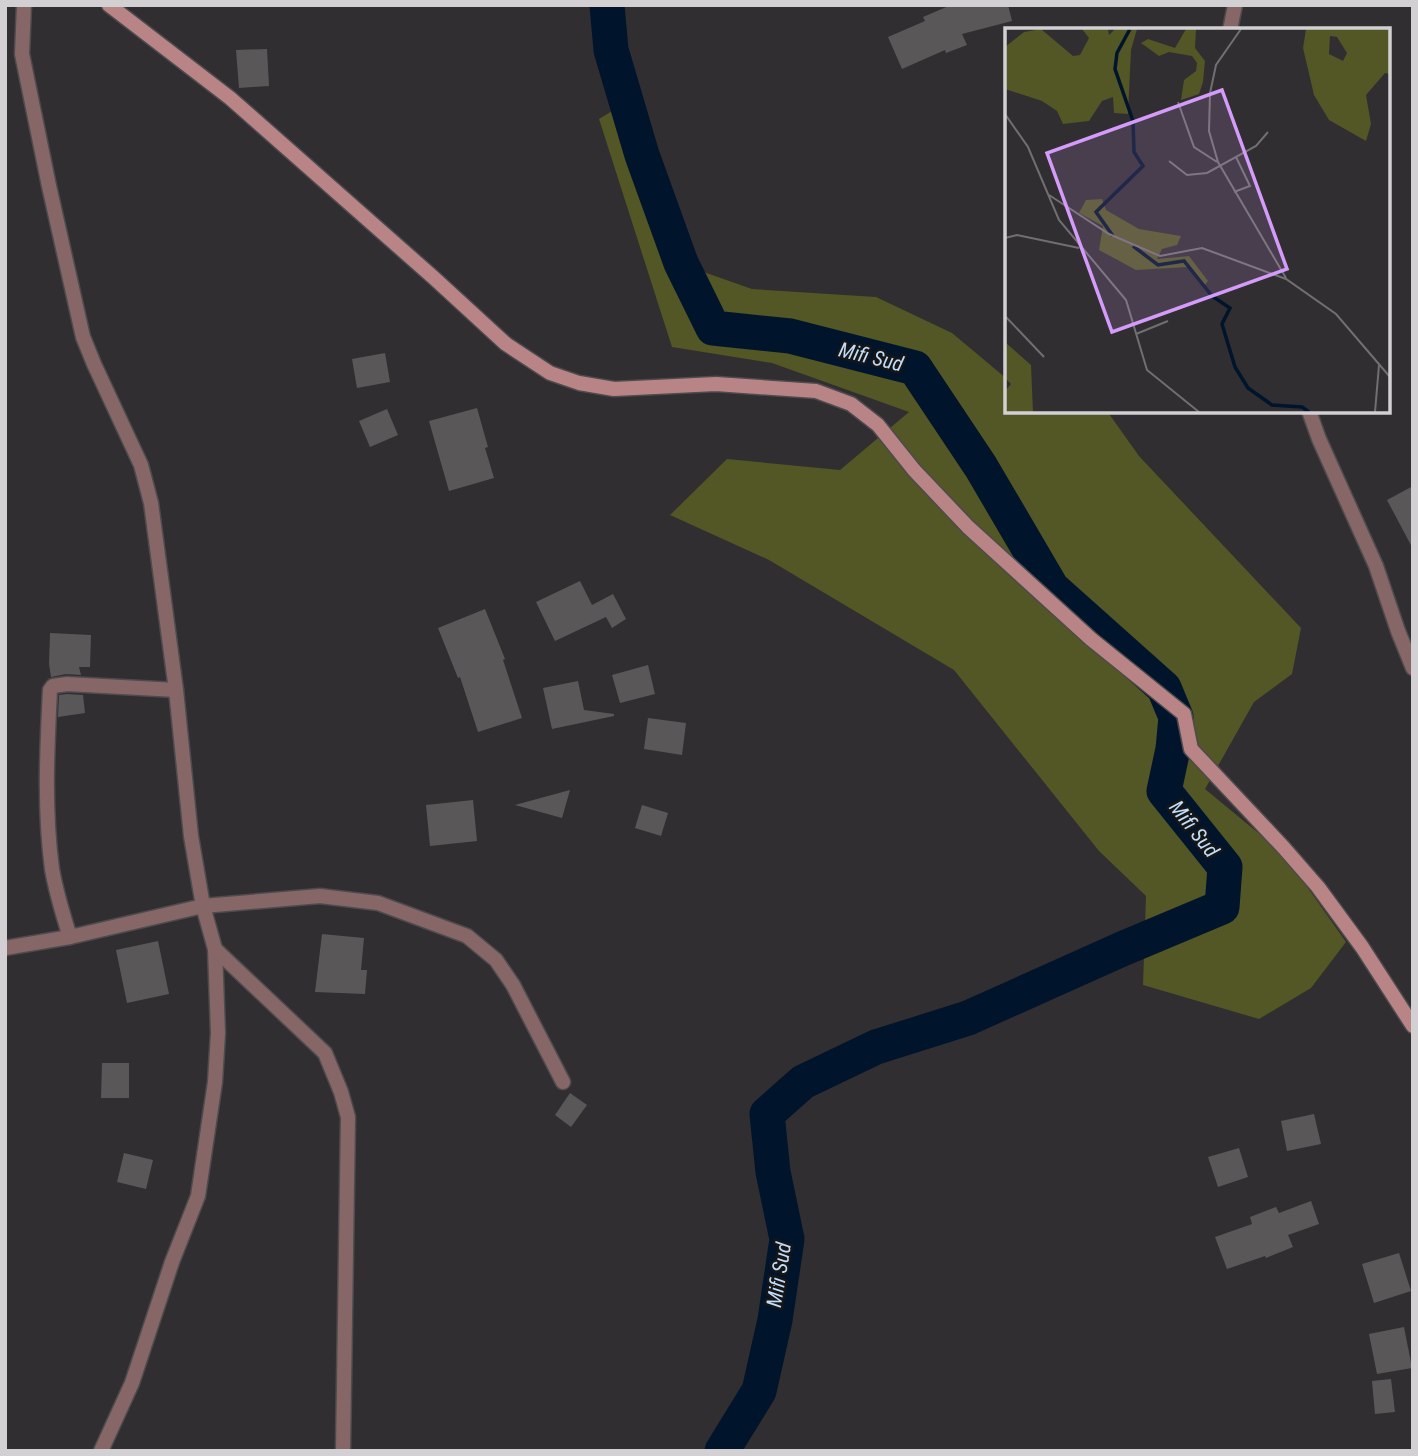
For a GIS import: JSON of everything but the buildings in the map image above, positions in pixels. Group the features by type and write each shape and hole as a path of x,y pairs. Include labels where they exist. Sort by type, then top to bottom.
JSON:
{"street":[{"path":"24,5 22,54 83,337 141,465 151,503 176,690 191,835 215,949 218,1033 215,1082 198,1196 172,1262 132,1383 101,1451"},
{"path":"109,5 230,98 506,344 550,373 579,383 614,389 716,384 816,391 851,404 878,425 914,470 968,527 1091,639 1184,714 1191,749 1318,887 1362,947 1413,1026"},
{"path":"1230,28 1235,5"},
{"path":"1310,413 1345,500 1376,566 1413,668"},
{"path":"70,937 52,871 46,810 50,690 54,686 67,684 176,690"},
{"path":"5,948 70,937 204,906 320,896 378,903 467,936 496,960 513,985 564,1082"},
{"path":"215,949 324,1053 348,1116 342,1451"}],"green space":[{"path":"640,94 695,269 752,289 876,297 952,333 1005,377 1005,413 1108,413 1139,456 1301,628 1292,674 1254,702 1205,789 1284,854 1346,942 1311,988 1259,1019 1143,985 1146,896 1099,851 954,670 769,560 670,515 727,459 840,470 909,412 772,363 672,347 599,119"}],"waterway":[{"name":"Mifi Sud","path":"607,5 611,50 642,155 681,263 713,328 790,336 915,368 981,467 1052,588 1164,688 1176,717 1173,749 1164,791 1225,867 1222,907 968,1018 876,1047 803,1082 767,1114 773,1172 787,1239 775,1320 759,1391 722,1451"}]}
